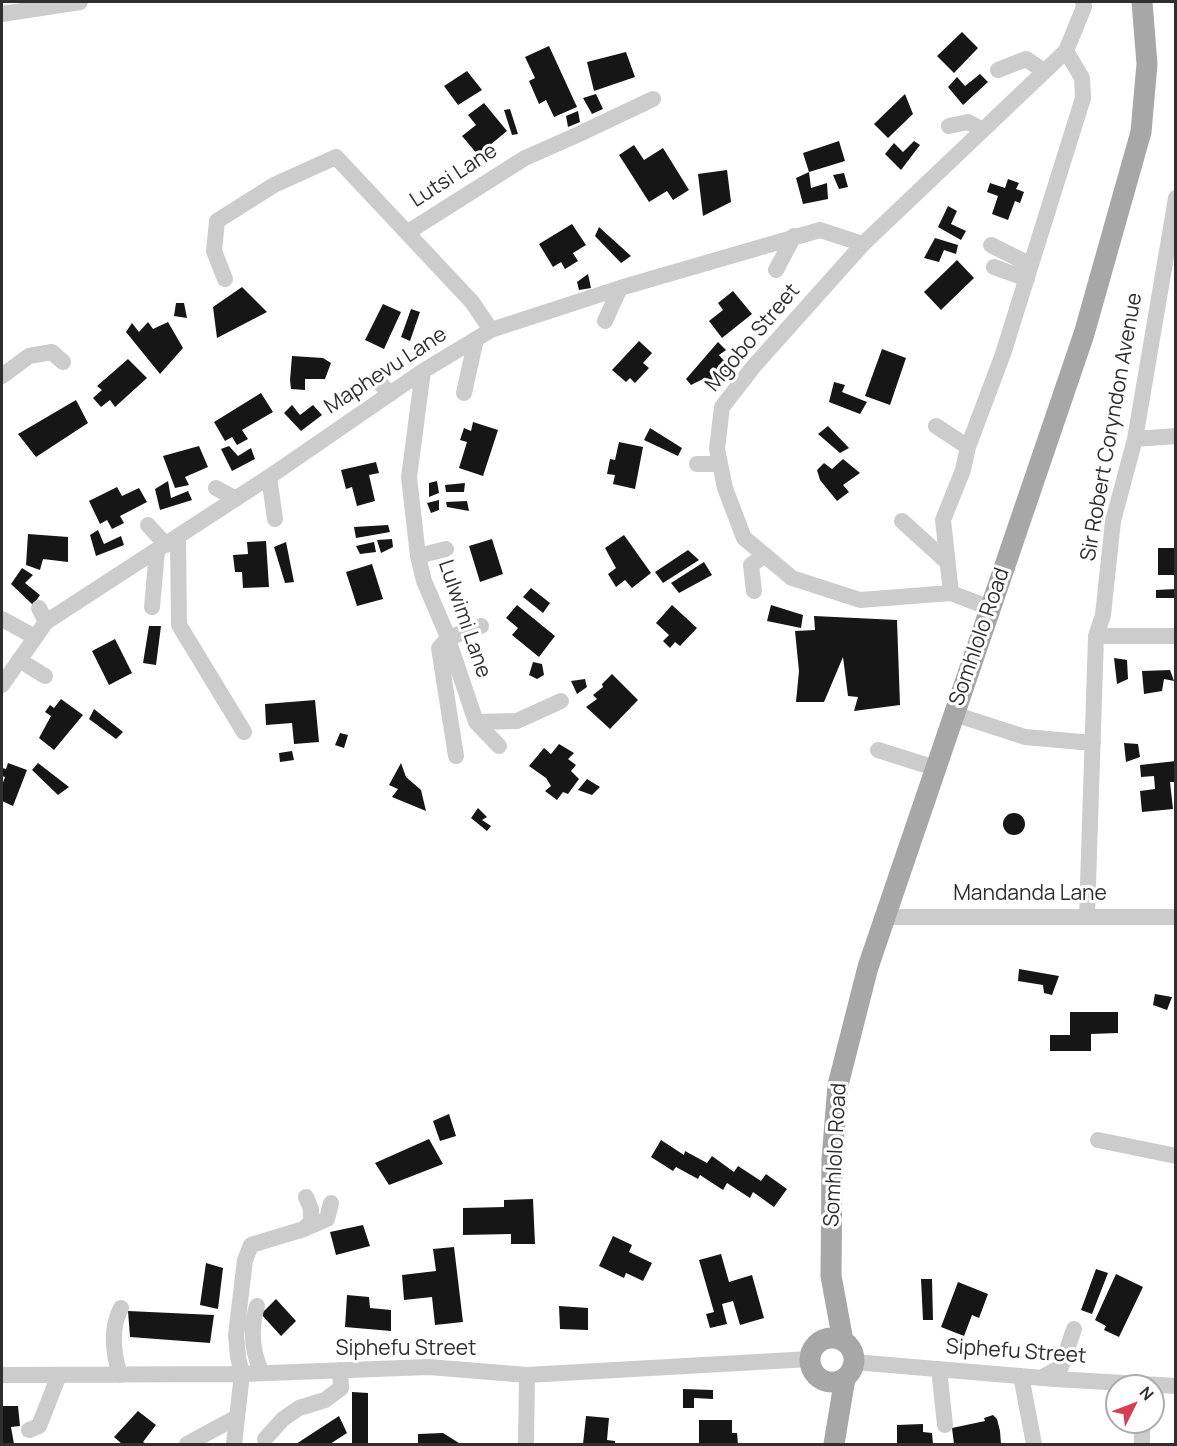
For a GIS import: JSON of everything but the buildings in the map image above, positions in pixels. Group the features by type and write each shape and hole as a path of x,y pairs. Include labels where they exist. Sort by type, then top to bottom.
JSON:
{"main road":[{"name":"Somhlolo Road","path":"850,1370 851,1350 843,1341 831,1276 832,1159 838,1085 868,967 1084,334 1141,132 1147,64 1142,2"},
{"name":"Somhlolo Road","path":"815,1351 831,1276"},
{"path":"843,1341 830,1338 815,1351 813,1371 822,1379 834,1382 850,1370"},
{"path":"834,1444 850,1370"},
{"path":"822,1379 834,1444"}],"street":[{"path":"2,14 80,2"},
{"name":"Mgobo Street","path":"990,608 951,593 860,600 792,578 744,538 725,488 717,450 722,407 754,366 863,244 1066,51 1084,7 1083,2"},
{"path":"951,593 943,520 963,470 968,447 1003,354 1083,98 1082,78 1066,51"},
{"path":"998,70 1026,59 1044,71"},
{"name":"Lutsi Lane","path":"408,232 525,158 653,99"},
{"path":"949,126 968,122 983,130"},
{"path":"225,279 214,251 217,221 274,184 336,157 472,302 491,330"},
{"name":"Sir Robert Coryndon Avenue","path":"1087,915 1096,636 1103,615 1113,521 1135,439 1176,198"},
{"name":"Maphevu Lane","path":"2,685 35,637 43,615 167,545 269,477 384,388 423,371 491,330 620,288 794,236 820,230 863,244"},
{"path":"776,270 794,236"},
{"path":"991,245 1029,272"},
{"path":"994,267 1029,272"},
{"path":"605,321 620,288"},
{"path":"464,393 476,339"},
{"path":"2,376 29,356 52,352 63,362"},
{"name":"Lulwimi Lane","path":"423,371 409,477 418,556 424,580 448,638 476,722"},
{"path":"936,426 968,447"},
{"path":"1135,439 1176,436"},
{"path":"697,464 720,464"},
{"path":"269,477 275,519"},
{"path":"216,488 236,499"},
{"path":"902,521 946,561"},
{"path":"148,525 167,545 179,625 244,732"},
{"path":"152,607 167,545"},
{"path":"418,556 446,549"},
{"path":"754,591 751,566 765,555"},
{"path":"2,619 35,637"},
{"path":"456,756 439,648 448,638 481,626"},
{"path":"1096,636 1176,636"},
{"path":"19,660 45,676"},
{"path":"476,722 517,721 561,701"},
{"path":"954,714 1025,737 1093,743"},
{"path":"476,722 499,746"},
{"path":"878,750 935,768"},
{"name":"Mandanda Lane","path":"884,917 1087,915 1176,917"},
{"path":"1098,1140 1176,1156"},
{"path":"304,1229 311,1222 311,1209 306,1197"},
{"path":"234,1444 242,1374 236,1335 245,1260 251,1245 304,1229 327,1219 332,1203"},
{"path":"257,1306 253,1321 255,1357 262,1373"},
{"path":"120,1375 113,1354 116,1318 121,1308"},
{"path":"1041,1378 1061,1367 1074,1329"},
{"name":"Siphefu Street","path":"2,1376 242,1374 429,1366 527,1375 815,1351"},
{"path":"939,1369 945,1425"},
{"name":"Siphefu Street","path":"850,1370 939,1369 1105,1382"},
{"path":"265,1439 283,1419 299,1408 326,1400 341,1388 340,1370"},
{"path":"29,1430 39,1426 59,1375"},
{"path":"526,1444 527,1375"},
{"path":"1021,1376 1034,1444"},
{"path":"187,1444 237,1417"}]}
